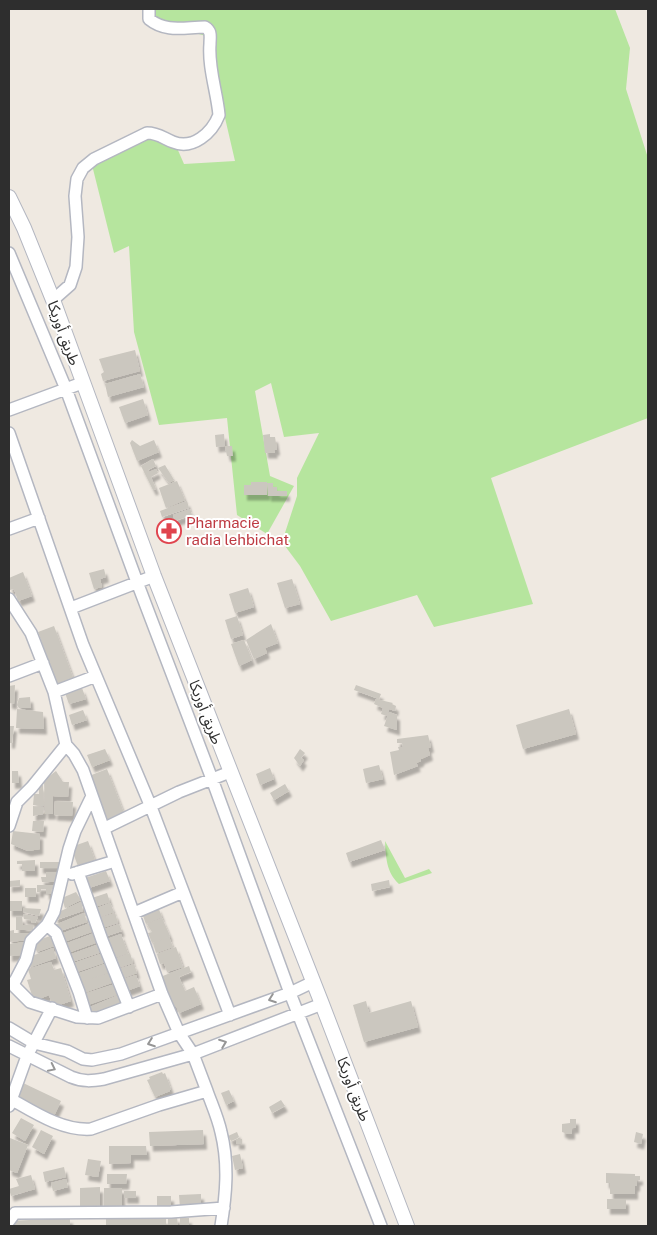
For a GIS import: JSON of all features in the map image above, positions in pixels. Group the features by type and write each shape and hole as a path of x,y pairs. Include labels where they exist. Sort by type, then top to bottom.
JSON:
{"street":[{"path":"53,300 70,286 76,267 78,236 75,196 77,179 83,168 94,159 147,133 155,133 174,142 188,144 198,140 216,125 219,115 209,51 210,33 208,29 205,27 175,29 158,26 149,19 149,9"},
{"name":"طريق أوريكا","path":"9,197 24,228 53,300 154,576 407,1226"},
{"path":"9,253 66,389 290,993 381,1226"},
{"path":"9,410 82,383"},
{"path":"9,434 96,676 151,807 230,1015"},
{"path":"9,529 39,518"},
{"path":"71,608 154,576"},
{"path":"9,599 31,633 54,692 66,745 74,754 83,770 162,994 179,1033 193,1054 221,1132 227,1177 221,1226"},
{"path":"9,676 43,664"},
{"path":"54,692 96,676"},
{"path":"9,826 17,802 32,787 66,745"},
{"path":"105,828 179,792 230,772"},
{"path":"92,796 75,831 69,849 54,912 47,925 31,941 26,960 11,984 30,1002 77,1017 87,1018 98,1018 162,994"},
{"path":"63,877 115,860"},
{"path":"78,872 102,940 129,1007"},
{"path":"134,913 183,892"},
{"path":"47,925 56,933 87,1018"},
{"path":"9,1028 34,1043 67,1051 92,1060 122,1054 290,993 313,982"},
{"path":"9,1046 71,1077 90,1082 193,1054 322,1004"},
{"path":"52,1008 27,1056 10,1102 60,1124 82,1130 105,1125 159,1105 207,1091"},
{"path":"9,1221 15,1213 171,1212 224,1208"}],"green space":[{"path":"154,9 615,9 630,48 626,89 648,158 648,418 491,478 533,604 434,627 417,595 331,621 300,566 282,542 297,496 297,478 319,433 284,437 271,383 255,391 270,476 294,486 267,534 237,515 227,418 159,425 134,332 129,246 114,253 92,165 149,135 177,148 184,164 235,161 206,36 153,22"},
{"path":"385,841 405,878 429,869 432,873 399,884 389,869"}],"building":[{"path":"135,350 140,371 103,381 101,374 104,372 99,359"},
{"path":"140,374 144,387 108,397 105,384"},
{"path":"143,399 148,415 125,423 119,407"},
{"path":"224,434 225,446 216,447 215,435"},
{"path":"270,434 270,437 275,437 277,450 274,450 275,453 265,453 263,435"},
{"path":"132,440 140,446 154,440 159,452 137,461 130,443"},
{"path":"225,446 232,446 233,456 227,456"},
{"path":"153,459 156,466 148,470 149,472 156,469 158,473 151,477 156,489 153,490 141,466"},
{"path":"165,465 174,480 169,483 158,468"},
{"path":"177,481 185,500 166,508 159,488"},
{"path":"251,482 267,482 267,495 244,495 244,485 251,485"},
{"path":"267,483 273,483 273,487 277,487 277,491 287,491 287,496 268,496"},
{"path":"187,501 189,508 162,517 160,511"},
{"path":"190,509 192,515 175,521 173,515"},
{"path":"104,569 106,577 100,579 102,587 94,589 89,573"},
{"path":"23,572 32,596 18,601 14,589 10,590 9,578"},
{"path":"292,579 300,604 285,608 277,583"},
{"path":"248,588 254,607 235,613 229,594"},
{"path":"237,616 243,635 231,639 225,620"},
{"path":"271,624 278,643 265,648 267,653 254,659 246,640"},
{"path":"54,626 74,680 58,686 38,632"},
{"path":"244,640 252,660 239,666 231,644"},
{"path":"15,685 14,704 9,703 9,686"},
{"path":"356,685 381,694 379,699 354,690"},
{"path":"82,688 86,699 69,704 65,693"},
{"path":"30,697 31,708 19,708 17,705 19,698"},
{"path":"376,699 393,703 396,706 395,711 389,709 387,716 381,714 383,708 374,704"},
{"path":"17,709 43,712 44,729 16,728"},
{"path":"569,709 576,734 523,749 516,725"},
{"path":"83,710 87,720 72,725 69,715"},
{"path":"389,712 397,715 397,730 384,726"},
{"path":"9,726 14,726 12,743 9,743"},
{"path":"428,735 431,747 428,748 430,755 416,763 418,766 394,775 390,752 399,750 398,747 403,747 402,743 397,743 397,739"},
{"path":"105,749 110,760 92,767 87,755"},
{"path":"300,749 305,753 301,758 304,760 300,766 294,758"},
{"path":"379,765 383,779 366,783 363,769"},
{"path":"270,768 274,779 260,785 256,774"},
{"path":"107,769 124,813 106,820 89,776"},
{"path":"12,771 18,771 19,783 12,783"},
{"path":"56,771 63,782 69,782 68,797 53,796 53,814 45,814 44,780"},
{"path":"285,784 289,791 274,800 270,793"},
{"path":"43,785 44,806 33,805 34,794 39,794 39,786"},
{"path":"55,801 73,802 72,816 54,815"},
{"path":"33,806 44,807 43,814 33,816"},
{"path":"33,821 44,821 43,832 32,831"},
{"path":"13,831 40,834 40,849 28,851 11,844"},
{"path":"381,840 385,850 349,862 346,853"},
{"path":"88,841 96,863 79,869 71,847"},
{"path":"35,860 35,871 22,871 22,864 17,864 17,861"},
{"path":"40,862 59,862 59,868 40,868"},
{"path":"106,871 110,881 86,889 82,879"},
{"path":"46,872 58,872 58,882 42,882 41,877 46,877"},
{"path":"20,880 20,886 9,887 9,881"},
{"path":"389,880 390,887 372,891 371,884"},
{"path":"37,885 57,885 57,889 52,889 51,894 46,894 46,889 41,889 41,892 37,892"},
{"path":"25,888 36,888 36,897 25,897"},
{"path":"76,892 81,900 65,908 62,898"},
{"path":"107,893 110,902 92,908 89,899"},
{"path":"9,901 22,901 22,911 9,911"},
{"path":"81,902 83,911 56,920 54,914"},
{"path":"110,903 114,912 95,919 92,910"},
{"path":"158,907 162,917 146,924 142,913"},
{"path":"23,908 41,909 39,916 23,912"},
{"path":"84,913 87,922 57,932 55,925"},
{"path":"115,913 118,923 99,929 96,919"},
{"path":"23,914 38,917 35,923 32,923 31,920 24,919"},
{"path":"16,917 22,917 23,925 34,925 33,930 16,930"},
{"path":"162,918 170,936 152,943 148,933 152,932 147,924"},
{"path":"93,922 97,930 61,943 58,935"},
{"path":"119,924 122,931 104,937 101,930"},
{"path":"14,930 14,933 30,933 28,940 9,942 9,931"},
{"path":"97,932 101,941 65,954 62,945"},
{"path":"121,934 128,953 112,959 104,940"},
{"path":"50,936 54,946 37,952 33,942"},
{"path":"169,937 173,947 156,953 153,943"},
{"path":"26,942 21,955 9,956 9,944"},
{"path":"102,943 105,951 69,963 66,956"},
{"path":"176,947 183,967 167,972 164,963 160,964 157,954"},
{"path":"53,948 56,958 28,968 26,965 29,957"},
{"path":"106,952 109,961 74,973 71,964"},
{"path":"130,953 133,963 115,969 112,960"},
{"path":"51,962 54,970 61,968 71,1001 53,1007 49,995 34,1001 27,980 31,979 28,969"},
{"path":"110,962 113,971 77,984 74,975"},
{"path":"134,964 137,973 118,980 115,970"},
{"path":"189,966 191,972 179,977 185,991 194,987 201,1004 179,1013 176,1006 172,1007 160,977"},
{"path":"113,972 117,981 81,994 77,984"},
{"path":"136,975 140,986 124,992 120,980"},
{"path":"118,983 122,993 85,1006 81,995"},
{"path":"121,994 124,1001 93,1014 90,1007"},
{"path":"366,1001 369,1013 411,1001 418,1027 364,1042 353,1005"},
{"path":"162,1072 163,1074 165,1073 171,1089 155,1097 147,1080 150,1079 149,1077"},
{"path":"21,1082 61,1101 53,1118 13,1100"},
{"path":"229,1090 234,1101 226,1105 221,1093"},
{"path":"281,1100 285,1106 272,1113 269,1107"},
{"path":"21,1118 34,1125 25,1141 12,1133"},
{"path":"570,1119 576,1119 576,1128 572,1128 572,1134 565,1134 562,1132 562,1124 570,1123"},
{"path":"41,1130 53,1136 44,1154 32,1147"},
{"path":"203,1130 204,1144 150,1146 149,1132"},
{"path":"237,1132 239,1137 231,1141 228,1136"},
{"path":"636,1132 643,1134 641,1144 634,1142"},
{"path":"10,1138 28,1145 17,1173 9,1170"},
{"path":"236,1139 242,1139 242,1144 236,1144"},
{"path":"109,1146 146,1146 147,1155 131,1155 131,1163 109,1164"},
{"path":"240,1154 243,1168 235,1170 232,1156"},
{"path":"88,1159 101,1161 98,1177 85,1175"},
{"path":"64,1167 66,1177 45,1182 43,1172"},
{"path":"606,1173 635,1174 635,1176 640,1176 640,1180 637,1180 637,1186 635,1186 635,1194 610,1194 610,1183 606,1183"},
{"path":"107,1174 127,1174 126,1184 107,1184"},
{"path":"31,1175 35,1189 11,1196 9,1189 19,1186 16,1179"},
{"path":"66,1179 68,1187 53,1191 51,1183"},
{"path":"100,1187 100,1210 80,1210 80,1188"},
{"path":"104,1188 122,1188 122,1209 104,1209"},
{"path":"124,1191 136,1191 136,1198 124,1198"},
{"path":"201,1194 201,1206 180,1208 179,1195"},
{"path":"157,1196 171,1196 171,1207 157,1207"},
{"path":"607,1199 626,1199 626,1209 607,1209"},
{"path":"177,1217 178,1226 168,1226 168,1218"},
{"path":"70,1218 70,1226 9,1226 9,1221"},
{"path":"180,1218 189,1218 189,1226 180,1226"},
{"path":"106,1219 166,1219 166,1226 106,1226"}],"place":[{"name":"Pharmacie radia lehbichat","path":"169,531"}]}
